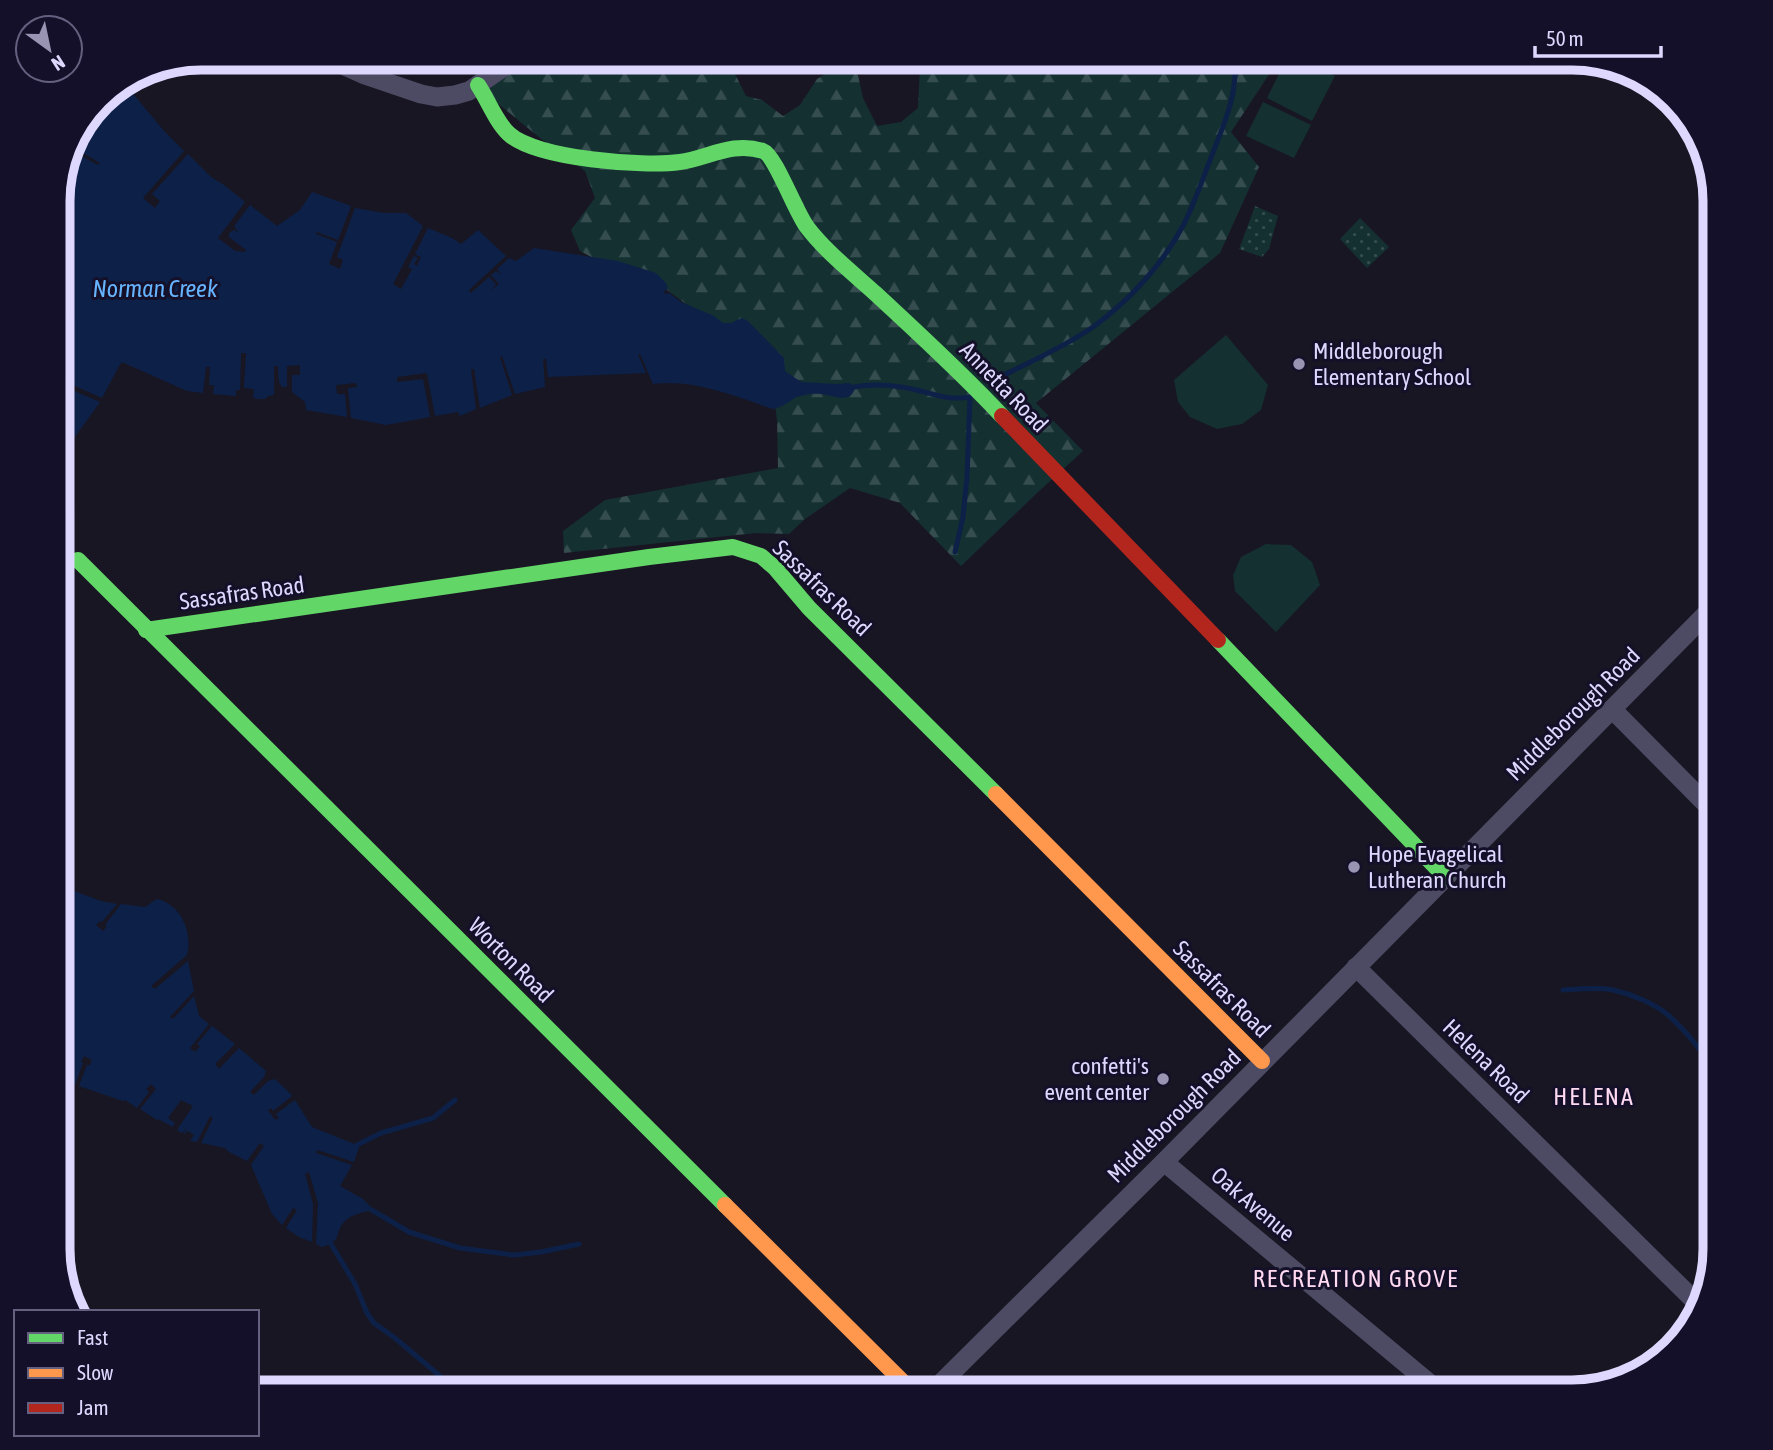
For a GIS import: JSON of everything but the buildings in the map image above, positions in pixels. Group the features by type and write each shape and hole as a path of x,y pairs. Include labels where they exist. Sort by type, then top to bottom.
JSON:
{"street":[{"path":"354,70 437,97 469,91 500,70"},
{"name":"Annetta Road","path":"478,85 509,134 517,140 544,150 597,160 655,165 681,162 734,148 765,151 772,158 807,227 966,378 1446,877"},
{"name":"Sassafras Road","path":"146,629 733,547 761,556 775,568 809,608 1262,1061"},
{"name":"Worton Road","path":"78,560 901,1380"},
{"name":"Middleborough Road","path":"944,1380 1164,1162 1703,617"},
{"path":"1612,709 1703,801"},
{"name":"Helena Road","path":"1356,967 1693,1299"},
{"name":"Oak Avenue","path":"1164,1162 1426,1380"}],"green space":[{"path":"482,70 733,70 746,96 762,100 783,116 800,105 817,79 832,70 849,70 858,75 863,98 877,126 901,122 918,108 920,70 1272,70 1231,132 1259,167 1220,253 1036,403 1083,451 961,566 900,503 850,488 805,519 789,534 756,533 564,553 563,531 605,500 778,468 777,420 770,367 651,278 612,268 580,251 571,230 595,198 585,171 469,80"},
{"path":"1281,70 1323,70 1335,76 1312,121 1267,98"},
{"path":"1263,102 1311,125 1294,158 1246,136"},
{"path":"1255,206 1278,216 1269,249 1262,257 1239,249"},
{"path":"1360,218 1389,247 1367,268 1340,239"},
{"path":"1226,335 1268,385 1261,410 1242,424 1217,429 1190,417 1178,402 1174,380"},
{"path":"1266,544 1291,545 1312,562 1320,585 1276,632 1235,591 1233,575 1241,557"}],"water":[{"name":"Norman Creek","path":"130,91 184,151 143,198 155,208 160,201 152,194 188,154 211,177 245,202 218,238 235,251 246,250 229,237 229,233 234,230 239,233 235,225 250,205 277,226 300,210 312,192 351,206 338,240 317,232 316,234 337,242 329,264 340,269 343,260 337,257 355,208 384,213 406,213 423,226 393,284 401,289 412,269 408,267 414,256 418,258 414,264 417,266 421,257 415,254 428,228 461,244 478,230 506,256 469,290 471,293 489,277 496,284 491,290 499,284 491,275 496,271 501,275 497,269 509,258 516,261 534,248 618,261 656,273 666,283 668,289 664,291 665,294 669,293 723,323 742,318 748,321 784,358 785,371 801,382 850,383 855,388 853,393 845,398 821,394 806,395 773,409 699,386 653,384 640,354 638,355 646,373 548,377 546,359 543,359 545,387 515,394 502,356 500,357 512,395 480,408 474,369 471,369 476,409 460,416 458,412 435,416 427,373 397,377 397,382 423,379 430,417 386,425 351,418 348,388 357,387 356,383 336,385 337,394 345,394 347,417 306,410 305,402 292,392 292,375 300,375 300,365 287,366 287,387 282,387 278,366 274,366 274,395 256,399 253,397 254,389 244,388 246,353 241,353 240,390 236,390 236,396 213,394 214,385 209,385 210,367 206,367 203,393 187,391 122,362 102,398 70,384 70,192 79,154 98,165 100,163 80,151 84,143 90,146 84,142 93,127 100,130 94,125 97,121 105,112 110,113 106,110 108,108"},
{"path":"70,389 100,402 70,442 70,403"},
{"path":"70,889 117,904 102,922 96,925 103,931 121,904 145,907 157,899 165,902 179,913 183,921 188,938 187,955 151,986 155,989 188,961 194,991 170,1017 173,1019 194,996 199,1016 209,1024 190,1048 195,1052 200,1046 197,1044 212,1026 235,1044 215,1064 219,1069 239,1048 266,1071 250,1092 254,1095 268,1081 275,1079 291,1094 292,1096 273,1111 271,1108 268,1110 275,1120 279,1118 276,1114 295,1100 312,1127 357,1145 359,1147 354,1162 317,1150 316,1153 352,1165 340,1186 363,1199 370,1206 368,1211 345,1221 334,1241 322,1247 316,1244 318,1203 309,1172 305,1174 313,1204 312,1242 286,1228 297,1210 293,1208 282,1225 272,1214 251,1165 264,1146 260,1143 247,1161 225,1148 201,1143 213,1118 210,1116 197,1142 190,1141 194,1135 188,1131 183,1135 187,1128 182,1133 177,1130 193,1106 181,1100 168,1118 175,1123 173,1127 140,1109 156,1089 151,1084 146,1089 149,1092 137,1108 125,1100 79,1086 87,1065 90,1065 92,1060 84,1056 75,1085 70,1083"}],"waterway":[{"path":"990,382 1093,327 1132,294 1166,253 1184,224 1221,132 1232,95 1235,70"},
{"path":"854,387 888,386 945,397 970,397 967,477 963,517 955,552"},
{"path":"1563,990 1613,990 1649,1003 1668,1015 1703,1054"},
{"path":"357,1145 381,1133 433,1118 455,1100"},
{"path":"370,1209 409,1232 460,1248 514,1255 579,1244"},
{"path":"331,1244 374,1323 440,1376"}],"traffic: fast":[{"path":"478,85 504,129 523,143 542,150 591,159 642,163 680,162 741,148 763,151 773,163 802,220 814,236 1002,416"},
{"path":"146,630 733,547 761,556 775,568 809,608 996,794"},
{"path":"78,560 725,1205"},
{"path":"1218,640 1446,878"}],"traffic: slow":[{"path":"996,794 1262,1061"},
{"path":"725,1205 901,1380"}],"traffic: jam":[{"path":"1002,416 1218,640"}],"place":[{"name":"Middleborough Elementary School","path":"1299,364"},
{"name":"Hope Evagelical Lutheran Church","path":"1354,867"},
{"name":"confetti's event center","path":"1163,1079"}],"district":[{"name":"HELENA","path":"1594,1096"},
{"name":"RECREATION GROVE","path":"1356,1278"}]}
